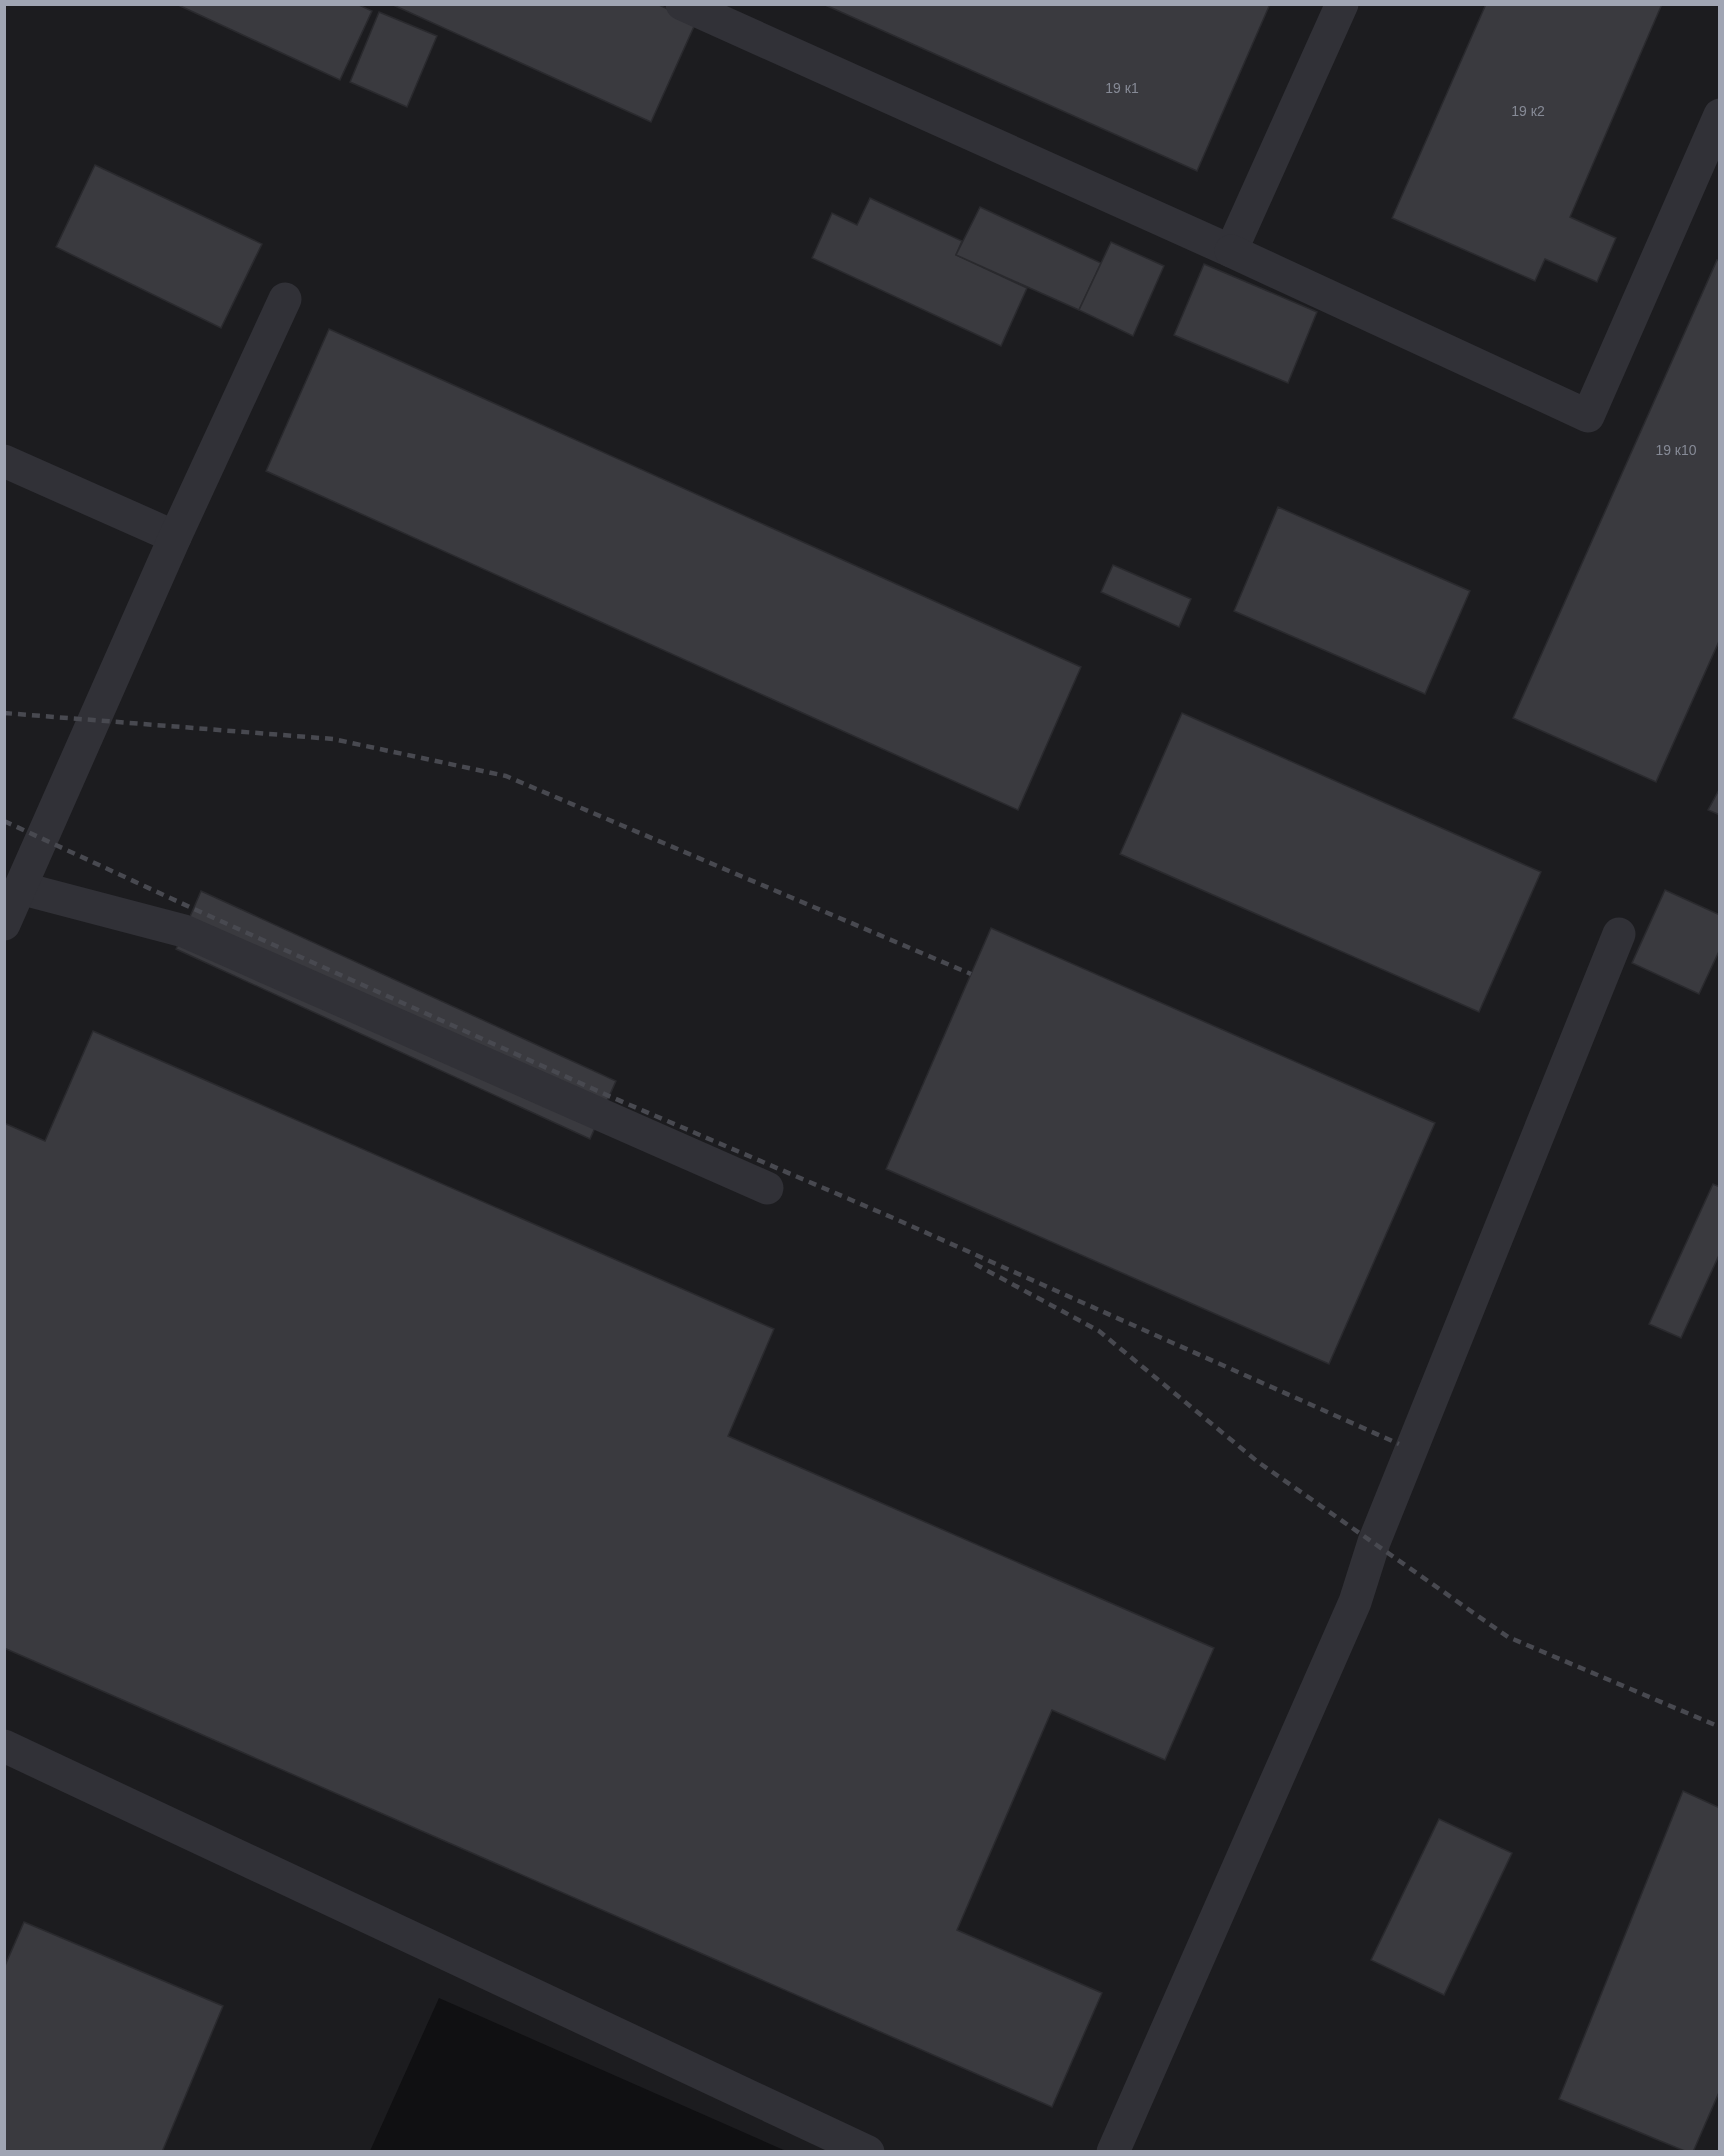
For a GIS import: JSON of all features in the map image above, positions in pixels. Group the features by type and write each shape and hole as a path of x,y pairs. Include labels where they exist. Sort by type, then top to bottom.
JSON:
{"lane":[{"path":"682,4 1231,251 1588,416 1719,115"},
{"path":"1231,251 1342,4"},
{"path":"4,924 176,537 285,299"},
{"path":"4,461 176,537"},
{"path":"20,888 184,931 767,1188"},
{"path":"1113,2151 1355,1602 1374,1542 1619,934"},
{"path":"4,1746 868,2151"}],"shaded area":[{"path":"5,5 1719,5 1719,2151 786,2151 439,1998 370,2151 5,2152"}],"building":[{"path":"176,4 357,4 372,11 340,80"},
{"path":"391,4 657,4 696,22 651,122"},
{"path":"823,4 1270,4 1197,171"},
{"path":"1486,4 1662,4 1570,217 1616,238 1597,282 1545,259 1535,281 1392,218"},
{"path":"379,12 437,36 407,107 350,82"},
{"path":"95,165 262,244 221,328 56,247"},
{"path":"870,198 962,241 956,255 1027,288 1001,346 812,258 832,213 857,225"},
{"path":"980,207 1101,263 1079,310 956,255"},
{"path":"1111,242 1164,266 1133,336 1079,310"},
{"path":"1717,260 1720,261 1720,639 1656,782 1513,718"},
{"path":"1204,264 1317,312 1288,383 1174,335"},
{"path":"329,329 1081,667 1018,810 266,471"},
{"path":"1278,507 1470,591 1425,694 1234,611"},
{"path":"1113,565 1191,599 1179,627 1101,592"},
{"path":"1182,713 1541,872 1479,1012 1120,854"},
{"path":"1720,788 1720,815 1708,810"},
{"path":"1665,890 1720,915 1720,949 1699,994 1632,963"},
{"path":"201,891 616,1081 590,1139 176,949"},
{"path":"991,928 1435,1123 1329,1364 886,1169"},
{"path":"93,1031 774,1329 728,1436 1214,1648 1165,1760 1052,1710 957,1930 1102,1993 1052,2107 4,1648 4,1123 45,1141"},
{"path":"1713,1184 1720,1187 1720,1253 1681,1338 1649,1324"},
{"path":"1683,1791 1720,1808 1720,2090 1693,2152 1687,2152 1559,2099"},
{"path":"1439,1819 1512,1853 1444,1995 1371,1960"},
{"path":"24,1922 223,2006 162,2152 4,2152 4,1968"}],"railway":[{"path":"4,713 333,739 506,776 971,974"},
{"path":"4,821 609,1096 891,1217 1399,1444"},
{"path":"975,1264 1099,1331 1258,1462 1508,1637 1720,1727"}]}
